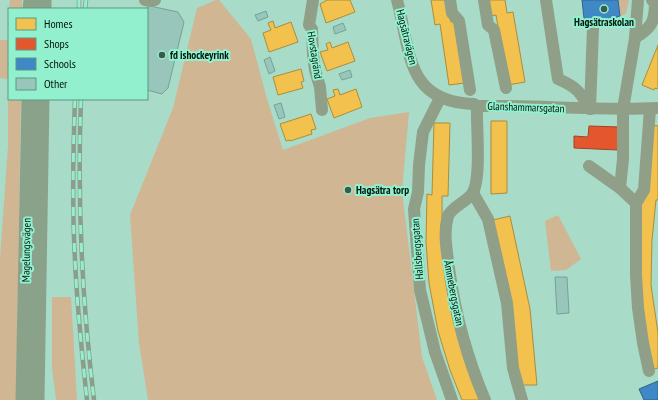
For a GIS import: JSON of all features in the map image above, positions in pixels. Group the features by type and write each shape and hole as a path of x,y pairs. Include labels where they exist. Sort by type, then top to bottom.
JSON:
{"main road":[{"name":"Magelungsvägen","path":"23,400 29,100"},
{"name":"Magelungsvägen","path":"37,400 42,100"}],"street":[{"path":"145,0 155,0"},
{"name":"Hovstagränd","path":"313,0 309,25 312,29 315,70 320,87 322,110"},
{"name":"Hagsätravägen","path":"397,0 407,46 414,69 418,78 436,95"},
{"path":"450,0 452,13 459,21 470,90"},
{"path":"484,0 488,25 494,30 506,88"},
{"path":"546,0 558,79 569,83 580,91 590,109"},
{"path":"620,188 623,159 623,109 635,38 638,0"},
{"path":"635,38 647,30 653,22 655,5"},
{"path":"590,109 593,28"},
{"name":"Glanshammarsgatan","path":"436,95 451,102 474,104 477,106 654,109"},
{"name":"Hallsbergsgatan","path":"436,95 423,132 419,165 418,192 414,209 420,290 436,352 452,400"},
{"path":"477,106 478,177 473,193 488,219 507,303 513,368 522,400"},
{"path":"650,370 643,343 638,308 636,275 636,203 644,190 654,109"},
{"path":"589,166 620,188 636,203"},
{"name":"Åmmebergsgatan","path":"473,193 448,214 446,250 456,311 477,381 485,400"}],"shaded area":[{"path":"10,0 22,0 22,8 9,8"},
{"path":"219,0 251,39 267,99 283,150 370,118 409,112 402,191 422,357 437,400 148,400 139,343 130,215 173,108 197,8"},
{"path":"618,0 629,0 626,14 620,16"},
{"path":"0,40 8,40 8,79 0,78"},
{"path":"8,100 21,100 16,400 0,400 0,259 8,146"},
{"path":"558,215 581,259 566,270 551,271 545,221"},
{"path":"52,297 71,297 77,400 56,400 52,368"}],"building: Homes":[{"path":"327,0 350,0 355,12 326,23 320,4"},
{"path":"431,0 447,0 451,22 456,21 465,83 449,85 440,24 435,25"},
{"path":"487,0 505,0 507,13 513,12 525,82 508,85 496,15 490,16"},
{"path":"273,21 275,28 291,22 298,42 269,52 263,33 271,30 268,23"},
{"path":"330,42 332,48 348,42 355,61 327,71 320,52 328,50 326,44"},
{"path":"658,45 658,87 654,90 642,85"},
{"path":"301,69 304,81 301,82 303,88 278,95 273,77"},
{"path":"338,89 340,95 356,89 362,107 334,118 327,99 335,96 333,90"},
{"path":"311,114 316,129 311,130 312,134 286,141 280,124"},
{"path":"491,121 507,121 507,193 491,194"},
{"path":"434,123 450,123 448,196 442,196 442,244 481,400 462,400 450,370 438,331 429,283 426,242 427,194 432,195"},
{"path":"652,125 658,126 658,200 656,200 652,240 651,285 658,333 658,368 650,370 636,241"},
{"path":"510,216 530,309 537,385 520,385 493,220"}],"building: Shops":[{"path":"589,126 620,127 618,150 574,148 574,136 588,137"}],"building: Schools":[{"path":"582,0 618,0 620,16 585,27"},
{"path":"658,381 658,400 644,400 639,389"}],"building: Other":[{"name":"fd ishockeyrink","path":"150,6 178,12 184,22 168,88 162,94 148,90 148,8 147,8"},
{"path":"266,11 268,17 258,21 255,15"},
{"path":"343,23 346,30 335,34 333,27"},
{"path":"270,57 275,71 269,74 264,60"},
{"path":"350,70 352,77 342,80 339,74"},
{"path":"281,103 285,117 279,119 274,105"},
{"path":"555,277 567,277 569,313 557,314"}],"railway":[{"path":"79,0 79,8"},
{"path":"85,8 86,0"},
{"path":"75,100 73,180 74,240 78,313 87,400"},
{"path":"81,100 80,212 86,325 94,400"}],"place":[{"name":"Hagsätraskolan","path":"604,9"},
{"name":"fd ishockeyrink","path":"162,55"},
{"name":"Hagsätra torp","path":"348,190"}]}
